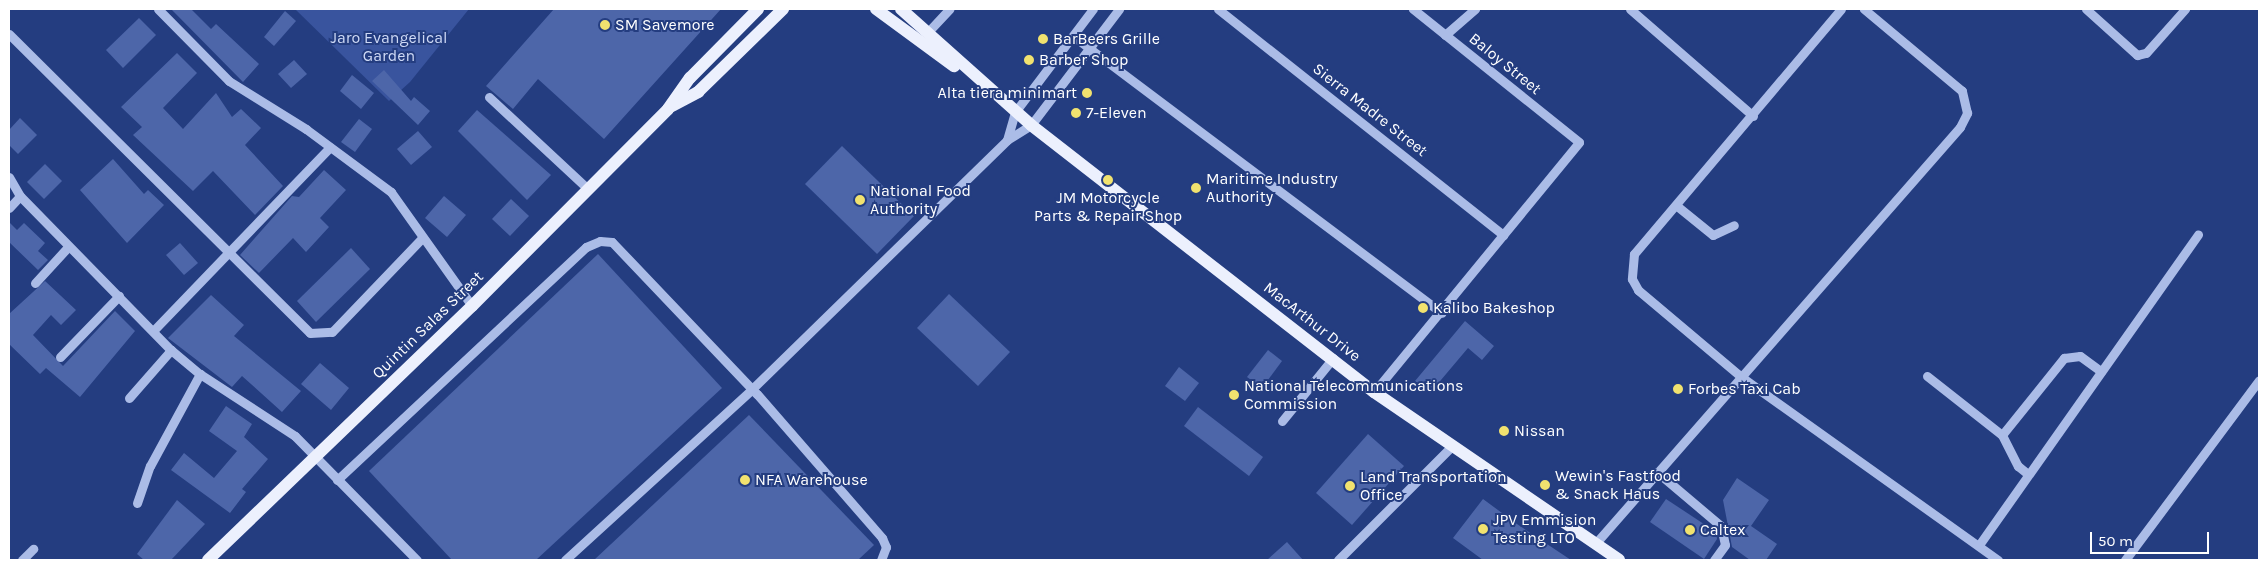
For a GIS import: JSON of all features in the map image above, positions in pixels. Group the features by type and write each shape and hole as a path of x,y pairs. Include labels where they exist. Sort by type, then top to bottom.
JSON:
{"main road":[{"name":"Quintin Salas Street","path":"208,560 472,306 587,188 668,109 690,78 758,9"},
{"name":"Quintin Salas Street","path":"668,109 698,92 783,9"},
{"name":"MacArthur Drive","path":"876,9 996,95"},
{"name":"MacArthur Drive","path":"901,9 1031,125 1333,358 1374,392 1450,448 1619,560"}],"street":[{"path":"158,9 228,81 330,147 391,192 472,306"},
{"path":"927,33 949,9"},
{"path":"1007,140 1015,112 1093,9"},
{"path":"565,560 751,390 1007,140 1031,125 1119,9"},
{"name":"Sierra Madre Street","path":"1218,9 1503,234"},
{"name":"Baloy Street","path":"1413,9 1579,142 1503,234"},
{"path":"1446,35 1475,9"},
{"path":"1630,9 1753,116"},
{"path":"1842,9 1677,206 1634,254 1632,279 1638,290 1740,376 1998,560"},
{"path":"1595,544 1740,376 1960,127 1967,112 1962,91 1864,9"},
{"path":"2086,9 2138,55 2146,53 2185,9"},
{"path":"9,34 310,333 332,332 422,238"},
{"path":"1072,36 1442,313"},
{"path":"489,97 587,188"},
{"path":"152,331 330,147"},
{"path":"9,177 20,196 171,350 200,374 268,416 316,455 337,480 417,560"},
{"path":"9,208 20,196"},
{"path":"1677,206 1713,235 1734,225"},
{"path":"1374,392 1442,313 1503,234"},
{"path":"1979,545 2198,234"},
{"path":"337,480 586,247 600,241 612,242 751,390 882,538 886,547 881,560"},
{"path":"35,283 68,247"},
{"path":"60,357 119,296"},
{"path":"128,398 171,350"},
{"path":"2002,435 2064,358 2080,356 2101,372"},
{"path":"1282,421 1333,358"},
{"path":"137,503 150,466 200,374"},
{"path":"1927,376 2002,435 2018,466 2028,474"},
{"path":"2125,560 2259,380"},
{"path":"1338,560 1450,448"},
{"path":"1658,472 1721,526 1725,545 1714,560"},
{"path":"22,560 33,549"}],"green space":[{"name":"Jaro Evangelical Garden","path":"295,9 469,9 410,82 389,101"}],"building":[{"path":"171,9 191,9 211,29 216,24 259,64 243,82"},
{"path":"554,9 721,9 604,139 538,79 513,109 486,86"},
{"path":"285,11 296,21 274,46 264,37"},
{"path":"139,18 156,35 123,68 106,50"},
{"path":"177,53 197,73 163,108 183,129 216,93 232,117 241,109 261,128 245,145 283,186 255,215 213,171 193,191 133,135 142,127 121,107"},
{"path":"294,60 307,74 291,88 278,74"},
{"path":"384,70 411,101 414,97 430,111 418,125 372,81"},
{"path":"352,75 374,93 361,109 340,91"},
{"path":"477,110 551,175 527,200 458,131"},
{"path":"20,118 37,135 18,154 9,145 9,130"},
{"path":"359,119 372,129 355,152 341,142"},
{"path":"418,131 432,147 411,165 397,149"},
{"name":"National Food Authority","path":"842,146 914,216 877,254 805,184"},
{"path":"113,159 144,194 148,190 164,205 127,243 80,190"},
{"path":"45,164 62,181 44,199 27,182"},
{"path":"324,170 346,190 320,218 329,227 306,252 293,238 259,273 240,255 292,196 299,197"},
{"path":"444,196 466,215 447,237 425,218"},
{"path":"511,199 529,216 510,236 492,219"},
{"path":"9,222 17,230 24,223 45,243 38,251 48,260 38,270 9,242"},
{"path":"180,243 198,263 184,275 166,255"},
{"path":"351,248 370,269 316,322 297,301"},
{"path":"598,254 722,388 536,560 452,560 369,471"},
{"path":"45,281 76,310 61,325 51,315 33,335 63,366 115,311 135,331 80,397 46,368 40,374 9,344 9,314"},
{"path":"949,294 1010,352 978,386 917,328"},
{"path":"211,295 244,325 234,336 301,391 282,412 242,376 232,387 168,338"},
{"path":"1465,321 1494,346 1482,360 1468,348 1430,393 1415,381"},
{"path":"1268,350 1282,361 1262,388 1247,377"},
{"path":"320,363 349,388 331,410 301,384"},
{"path":"1179,367 1199,383 1185,401 1165,386"},
{"path":"226,406 252,424 244,437 268,459 242,489 246,492 230,513 171,470 184,453 214,478 237,451 209,431"},
{"path":"1198,407 1263,457 1249,476 1184,426"},
{"name":"NFA Warehouse","path":"749,415 874,545 858,560 594,560"},
{"path":"1368,434 1404,466 1352,525 1316,493"},
{"path":"1737,478 1769,500 1751,526 1777,544 1766,560 1750,560 1732,547 1723,500"},
{"path":"1483,499 1571,560 1483,560 1453,538"},
{"path":"1666,499 1716,532 1717,539 1704,559 1650,522"},
{"path":"177,500 205,524 171,560 144,560 137,554"},
{"path":"1287,542 1303,560 1267,560"}],"place":[{"name":"SM Savemore","path":"605,25"},
{"name":"BarBeers Grille","path":"1043,39"},
{"name":"Barber Shop","path":"1029,60"},
{"name":"Alta tiera minimart","path":"1087,93"},
{"name":"7-Eleven","path":"1076,113"},
{"name":"JM Motorcycle Parts & Repair Shop","path":"1108,180"},
{"name":"Maritime Industry Authority","path":"1196,188"},
{"name":"National Food Authority","path":"860,200"},
{"name":"Kalibo Bakeshop","path":"1423,308"},
{"name":"Forbes Taxi Cab","path":"1678,389"},
{"name":"National Telecommunications Commission","path":"1234,395"},
{"name":"Nissan","path":"1504,431"},
{"name":"NFA Warehouse","path":"745,480"},
{"name":"Wewin's Fastfood & Snack Haus","path":"1545,485"},
{"name":"Land Transportation Office","path":"1350,486"},
{"name":"JPV Emmision Testing LTO","path":"1483,529"},
{"name":"Caltex","path":"1690,530"}]}
